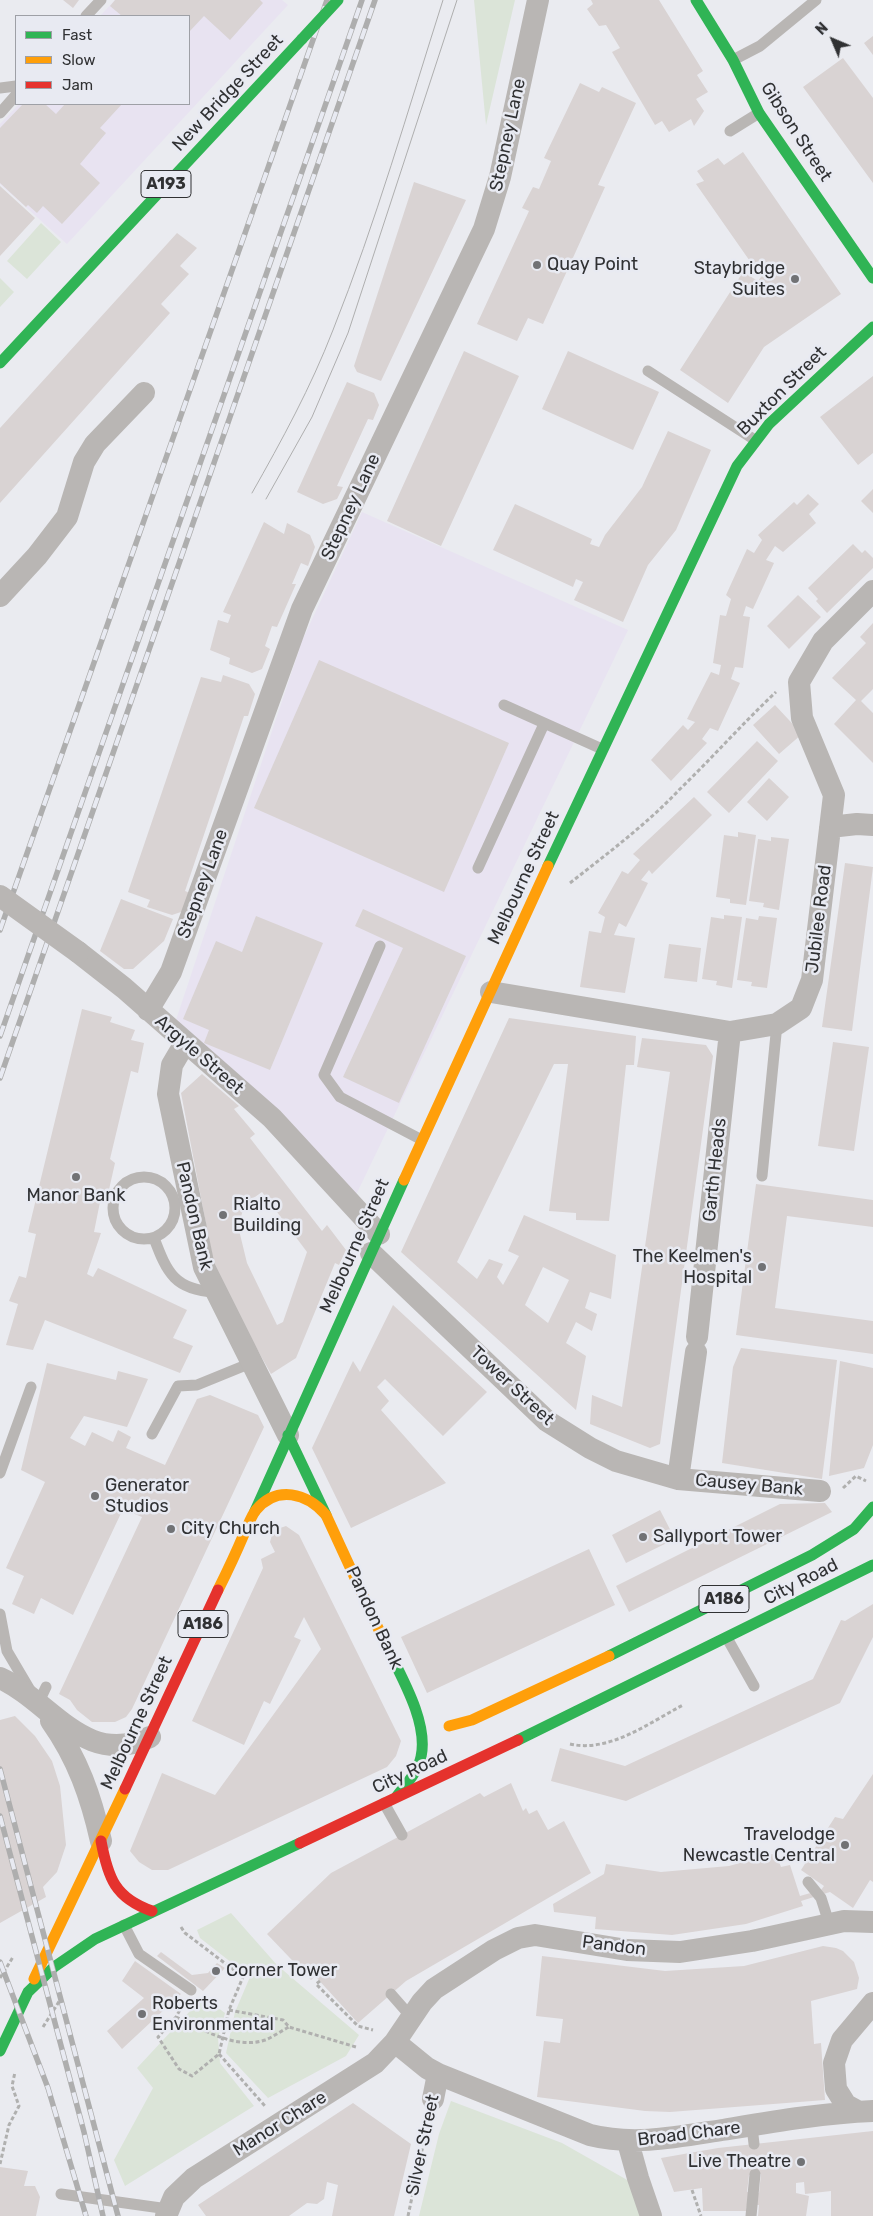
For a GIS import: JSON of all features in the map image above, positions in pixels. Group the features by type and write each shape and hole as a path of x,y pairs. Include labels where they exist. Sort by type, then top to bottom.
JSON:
{"main road":[{"name":"New Bridge Street","path":"0,363 338,0"},
{"name":"Gibson Street","path":"696,0 733,60 759,113 873,278"},
{"name":"Buxton Street","path":"713,514 737,466 755,440 794,399 873,327"},
{"name":"Melbourne Street","path":"28,1992 256,1511 288,1435 422,1140 713,514"},
{"path":"288,1435 326,1515"},
{"name":"Pandon Bank","path":"256,1511 268,1499 286,1494 298,1494 311,1499 326,1515 427,1718 420,1763 409,1783 397,1797"},
{"name":"City Road","path":"449,1726 472,1720 591,1665 812,1555 854,1529 873,1507"},
{"name":"City Road","path":"0,2051 5,2025 28,1992 54,1967 79,1948 152,1911 528,1735 873,1565"},
{"path":"427,1718 449,1726 472,1731"},
{"name":"A186","path":"500,1735 528,1735"},
{"path":"101,1841 104,1863 112,1883 127,1900 152,1911"}],"street":[{"name":"Stepney Lane","path":"148,1010 172,972 302,609 484,229 500,177 538,0"},
{"path":"0,596 37,556 67,517 84,462 95,444 144,393"},
{"path":"799,682 823,641 873,591"},
{"name":"Jubilee Road","path":"491,992 730,1032 777,1024 801,1008 812,980 834,795 802,718 799,682"},
{"path":"830,827 857,824 873,825"},
{"name":"Argyle Street","path":"0,896 78,952 124,988 272,1118 375,1244"},
{"name":"Garth Heads","path":"678,1479 696,1345 730,1032"},
{"name":"Pandon Bank","path":"185,1043 172,1065 168,1094 204,1268 214,1292 288,1435"},
{"name":"Tower Street","path":"375,1244 547,1421 570,1437 616,1461 678,1479"},
{"name":"Causey Bank","path":"678,1479 829,1493"},
{"path":"0,1678 22,1690 42,1696 75,1733 96,1742 126,1746 150,1738"},
{"path":"42,1696 81,1772 89,1793 101,1841"},
{"name":"Pandon","path":"387,2037 412,2018 434,1989 494,1950 518,1938 535,1935 627,1950 680,1952 752,1941 829,1923 844,1921 873,1922"},
{"path":"865,2111 846,2106 836,2088 834,2063 842,2040 873,2003"},
{"name":"Manor Chare","path":"167,2212 174,2197 194,2178 279,2123 348,2082 375,2063 387,2037"},
{"name":"Broad Chare","path":"387,2037 433,2071 590,2135 628,2142 753,2135 865,2111"},
{"name":"Broad Chare","path":"375,2063 433,2071"},
{"name":"Silver Street","path":"433,2071 433,2099"},
{"path":"628,2142 638,2178 652,2216"}],"lane":[{"path":"87,15 101,0"},
{"path":"733,60 760,46 816,0"},
{"path":"0,88 15,86"},
{"path":"0,113 15,96"},
{"path":"730,131 759,113"},
{"path":"648,371 755,440"},
{"path":"504,706 602,750"},
{"path":"478,868 544,724"},
{"path":"380,946 324,1076 340,1097 422,1140"},
{"path":"762,1176 777,1024"},
{"path":"146,1176 160,1181 168,1188 173,1197 175,1210 173,1220 167,1229 154,1238 140,1239 124,1233 114,1220 112,1208 114,1197 124,1183 135,1177 146,1176"},
{"path":"154,1238 162,1261 176,1279 195,1291 214,1292"},
{"path":"152,1434 178,1386 197,1385 252,1363"},
{"path":"0,1473 31,1387"},
{"path":"0,1614 8,1651 42,1696"},
{"path":"727,1638 754,1686"},
{"path":"384,1803 402,1835"},
{"path":"808,1882 821,1898 829,1923"},
{"path":"124,1925 139,1954 191,1990"},
{"path":"391,1994 412,2018"},
{"path":"751,2216 755,2174"},
{"path":"62,2194 167,2212"}],"path":[{"path":"569,884 622,843 680,790 737,728 776,692 799,682"},
{"path":"829,1493 856,1476 863,1479"},
{"path":"566,1743 580,1746 619,1739 682,1705"},
{"path":"167,1904 185,1933 243,1977 229,2010 219,2054 192,2076 179,2069 158,2037 176,2017 191,1990"},
{"path":"0,1978 16,1953"},
{"path":"320,1981 316,1984 358,2026 387,2037"},
{"path":"41,2030 61,1999"},
{"path":"229,2010 282,2020 289,2027 352,2046"},
{"path":"176,2017 223,2038 248,2043 265,2040 289,2027"},
{"path":"219,2054 279,2123"},
{"path":"0,2164 9,2125 19,2106 12,2086 15,2070"},
{"name":"Silver Street","path":"408,2216 433,2099"},
{"path":"692,2190 702,2216"}],"shaded area":[{"path":"115,0 282,0 288,5 67,244 0,184 0,124 18,105 190,105 190,15 101,15"},
{"path":"474,0 515,0 486,125"},
{"path":"41,223 61,242 27,279 7,261"},
{"path":"0,278 14,292 0,307"},
{"path":"362,512 628,630 355,1197 176,1020 302,641"},
{"path":"231,1913 277,1965 359,2035 346,2056 268,2098 226,2053 235,2012 250,1977 200,1938 197,1930"},
{"path":"203,1997 225,2013 218,2038 220,2063 254,2106 125,2186 114,2160 153,2088 137,2068"},
{"path":"451,2101 562,2143 629,2181 643,2216 419,2216 439,2134"}],"building":[{"path":"63,0 79,0 73,8"},
{"path":"115,0 260,0 263,3 230,40 204,16 190,31 190,15 121,15 110,6"},
{"path":"591,0 659,0 703,71 697,75 708,92 696,99 704,111 694,126 691,119 669,132 662,121 655,125 612,52 620,48 606,25 599,26 587,9 593,4"},
{"path":"873,36 873,55 864,43"},
{"path":"843,58 873,98 873,183 803,87"},
{"name":"Quay Point","path":"580,83 599,92 602,87 636,103 598,185 605,187 543,324 528,318 517,341 477,324 529,211 522,208 533,187 539,189 551,161 544,158"},
{"path":"22,105 46,105 56,114 64,105 121,105 100,128 106,133 80,164 100,183 62,224 43,206 37,213 28,205 26,207 0,183 0,128"},
{"name":"Staybridge Suites","path":"743,152 841,294 764,347 728,403 680,370 743,272 758,281 761,277 696,184 704,181 697,171 718,158 724,165"},
{"path":"414,182 466,200 381,381 357,372 354,366"},
{"path":"0,186 35,218 0,256"},
{"path":"177,233 197,248 180,266 189,274 161,304 170,313 0,503 0,428"},
{"path":"464,351 519,376 441,546 387,521"},
{"path":"568,351 659,392 633,450 542,409"},
{"path":"873,376 873,453 858,465 820,417"},
{"path":"347,382 374,393 379,405 373,420 368,419 337,486 343,487 337,499 323,504 297,492"},
{"path":"668,431 711,450 676,530 648,565 623,622 574,600 583,582 576,579 573,587 493,550 515,504 592,539 590,544 599,547 605,535 642,487"},
{"path":"873,489 873,513 861,501"},
{"path":"808,494 819,504 809,514 816,523 783,552 775,546 766,560 774,563 753,609 746,606 743,616 750,617 743,668 735,667 731,679 740,683 718,731 710,728 702,739 707,743 671,781 651,760 683,725 688,730 695,722 687,719 711,672 719,675 721,665 713,663 720,615 726,616 731,599 726,595 747,549 754,553 762,540 758,535 794,502 797,505"},
{"path":"264,522 284,534 287,523 310,535 315,547 308,566 301,563 292,584 296,584 277,627 272,626 265,646 270,649 262,669 252,673 229,664 230,658 210,650 218,620 228,623 231,615 223,612"},
{"path":"853,544 862,553 865,550 873,558 873,568 827,613 808,588"},
{"path":"798,595 821,617 789,649 767,626"},
{"path":"873,623 873,689 861,701 873,713 873,763 834,724 856,700 832,678 866,643 860,637"},
{"path":"319,660 509,743 444,892 254,808"},
{"path":"223,675 249,684 255,694 248,716 244,716 185,891 190,893 184,911 172,915 147,907 150,900 128,892 201,677 221,682"},
{"path":"775,705 802,734 779,754 753,725"},
{"path":"757,741 778,761 729,813 707,792"},
{"path":"769,778 789,797 767,821 747,802"},
{"path":"694,797 712,815 652,874 649,870 641,880 648,883 626,927 619,923 614,935 635,938 625,993 580,987 589,931 601,933 605,917 598,913 622,871 628,874 640,860 633,854"},
{"path":"738,832 756,835 746,905 730,903 730,899 716,897 724,835 738,837"},
{"path":"771,837 789,839 779,910 763,907 764,903 749,901 758,839 771,841"},
{"path":"845,863 873,867 852,1031 822,1027"},
{"path":"121,899 173,919 164,941 133,969 124,969 100,951"},
{"path":"363,909 466,956 399,1103 343,1077 403,948 355,926"},
{"path":"724,915 742,917 732,988 716,985 717,981 702,979 711,917 724,919"},
{"path":"256,916 323,943 270,1070 204,1043 209,1030 183,1019 216,941 242,952"},
{"path":"759,916 777,918 767,988 751,986 752,982 737,980 746,918 758,920"},
{"path":"669,944 701,948 697,982 664,978"},
{"name":"Manor Bank","path":"82,1009 112,1017 110,1022 135,1030 131,1040 144,1043 138,1073 131,1071 110,1159 115,1163 108,1194 102,1192 94,1232 101,1233 87,1274 93,1277 98,1268 187,1310 173,1338 193,1346 180,1373 45,1320 33,1350 6,1345 18,1304 9,1301 19,1276 26,1278 36,1234 28,1232"},
{"path":"509,1018 636,1036 634,1065 626,1065 609,1221 576,1220 576,1213 549,1211 568,1064 554,1064 457,1262 477,1279 489,1259 503,1264 497,1277 503,1285 519,1256 508,1251 524,1215 616,1255 611,1299 590,1292 585,1308 597,1314 592,1331 576,1322 566,1343 586,1356 576,1410 401,1252","holes":["543,1267 569,1280 548,1323 525,1305"]},
{"path":"642,1038 706,1045 713,1056 660,1444 650,1448 590,1424 592,1395 622,1407 670,1072 637,1067"},
{"path":"833,1042 869,1047 854,1151 818,1146"},
{"name":"Rialto Building","path":"202,1074 239,1106 234,1109 255,1134 250,1138 322,1231 327,1225 346,1250 339,1265 335,1263 296,1358 271,1374 216,1276 181,1093","holes":["262,1192 307,1252 283,1322 277,1325 247,1263 238,1226 245,1204"]},
{"name":"The Keelmen's Hospital","path":"756,1184 873,1200 873,1227 787,1216 775,1308 873,1321 873,1354 736,1335"},
{"path":"393,1305 487,1392 443,1436 385,1379 377,1387 389,1401 381,1410 446,1483 351,1528 312,1448 353,1361 360,1372"},
{"path":"741,1348 837,1360 822,1479 722,1463 733,1367"},
{"path":"840,1361 873,1368 873,1445 864,1468 829,1476"},
{"path":"47,1363 116,1380 118,1371 148,1379 127,1427 84,1416 70,1438 85,1446 92,1432 113,1442 118,1430 131,1437 126,1448 165,1465 197,1399 210,1395 258,1415 264,1427 132,1709 126,1717 115,1722 92,1722 77,1710 70,1700 59,1694 142,1517 123,1509 73,1615 41,1598 34,1614 12,1604 24,1576 6,1568 45,1482 21,1470"},
{"path":"825,1503 832,1512 629,1612 616,1586 780,1504"},
{"name":"Sallyport Tower","path":"660,1510 675,1539 626,1563 612,1535"},
{"path":"286,1526 299,1535 401,1741 396,1756 387,1767 168,1870 152,1870 139,1862 130,1851 162,1773 215,1795 321,1649 304,1617 294,1637 301,1640 270,1704 264,1701 244,1745 192,1721 263,1568 261,1559 275,1552 270,1542 272,1535 277,1529"},
{"path":"589,1549 615,1605 427,1693 401,1637"},
{"path":"873,1604 873,1637 840,1703 626,1801 551,1781 560,1748 625,1766 813,1679 841,1620 845,1621"},
{"path":"15,1716 35,1736 52,1761 60,1786 66,1845 57,1872 43,1887 46,1897 0,1923 0,1720"},
{"path":"873,1774 873,1882 870,1880 853,1908 830,1892 801,1901 803,1906 746,1924 672,1935 595,1929 596,1917 554,1912 553,1904 604,1874 606,1864 661,1872 729,1866 776,1853 781,1867 790,1865 800,1896 821,1890 824,1886 801,1870 835,1817 843,1819"},
{"path":"511,1783 523,1811 526,1808 529,1814 537,1810 548,1830 564,1821 591,1873 406,1981 358,2023 315,1976 311,1980 267,1934 331,1873 480,1793 484,1797"},
{"path":"823,1946 843,1951 854,1962 859,1978 857,1989 811,2001 814,2044 821,2043 825,2100 670,2112 645,2111 537,2097 544,2041 560,2043 563,2019 536,2016 542,1956 665,1971 744,1966"},
{"name":"Corner Tower","path":"161,1952 192,1975 208,1973 217,1963 225,1968 203,1991 157,1956"},
{"name":"Roberts Environmental","path":"135,1961 181,1994 122,2049 107,2031 144,1998 122,1981"},
{"path":"353,2103 411,2144 394,2216 332,2216 338,2185 327,2182 324,2199 317,2204 307,2203 289,2216 206,2216 198,2205"},
{"path":"873,2131 873,2216 831,2216 831,2191 805,2194 804,2182 796,2183 796,2193 809,2196 806,2216 758,2216 759,2205 747,2205 746,2211 703,2211 702,2188 674,2192 661,2158 718,2148","holes":["761,2174 759,2193 747,2192 749,2175"]},
{"path":"0,2167 28,2171 24,2186 35,2186 40,2197 36,2216 0,2216"}],"tram line":[{"path":"252,493 296,413 349,289 443,0"},
{"path":"266,499 312,417 348,333 457,0"}],"railway":[{"path":"0,930 327,0"},
{"path":"0,1036 362,0"},
{"path":"0,1078 375,0"},
{"path":"0,1769 118,2216"},
{"path":"0,1816 84,2132 103,2216"},
{"path":"0,1962 48,2088 86,2216"}],"traffic: fast":[{"path":"302,39 338,0"},
{"path":"696,0 733,60 759,113 873,278"},
{"path":"0,363 302,39"},
{"path":"548,866 737,466 769,424 873,327"},
{"path":"255,1511 404,1180"},
{"path":"288,1435 326,1515"},
{"path":"609,1656 812,1555 854,1529 873,1507"},
{"path":"518,1740 873,1565"},
{"path":"384,1641 411,1698 421,1728 421,1757 411,1778 397,1796"},
{"path":"0,2051 28,1992 54,1967 95,1939 300,1843"}],"traffic: slow":[{"path":"404,1180 548,866"},
{"path":"218,1590 256,1510 273,1497 282,1495 301,1497 310,1501 326,1515 384,1641"},
{"path":"449,1726 472,1720 609,1656"},
{"path":"34,1979 125,1789"}],"traffic: jam":[{"path":"125,1789 218,1590"},
{"path":"300,1843 518,1740"},
{"path":"101,1841 110,1876 115,1885 129,1900 152,1911"}],"place":[{"name":"Quay Point","path":"537,265"},
{"name":"Staybridge Suites","path":"795,279"},
{"name":"Manor Bank","path":"76,1177"},
{"name":"Rialto Building","path":"223,1215"},
{"name":"The Keelmen's Hospital","path":"762,1267"},
{"name":"Generator Studios","path":"95,1496"},
{"name":"City Church","path":"171,1529"},
{"name":"Sallyport Tower","path":"643,1537"},
{"name":"Travelodge Newcastle Central","path":"845,1845"},
{"name":"Corner Tower","path":"216,1971"},
{"name":"Roberts Environmental","path":"142,2014"},
{"name":"Live Theatre","path":"801,2162"}]}
